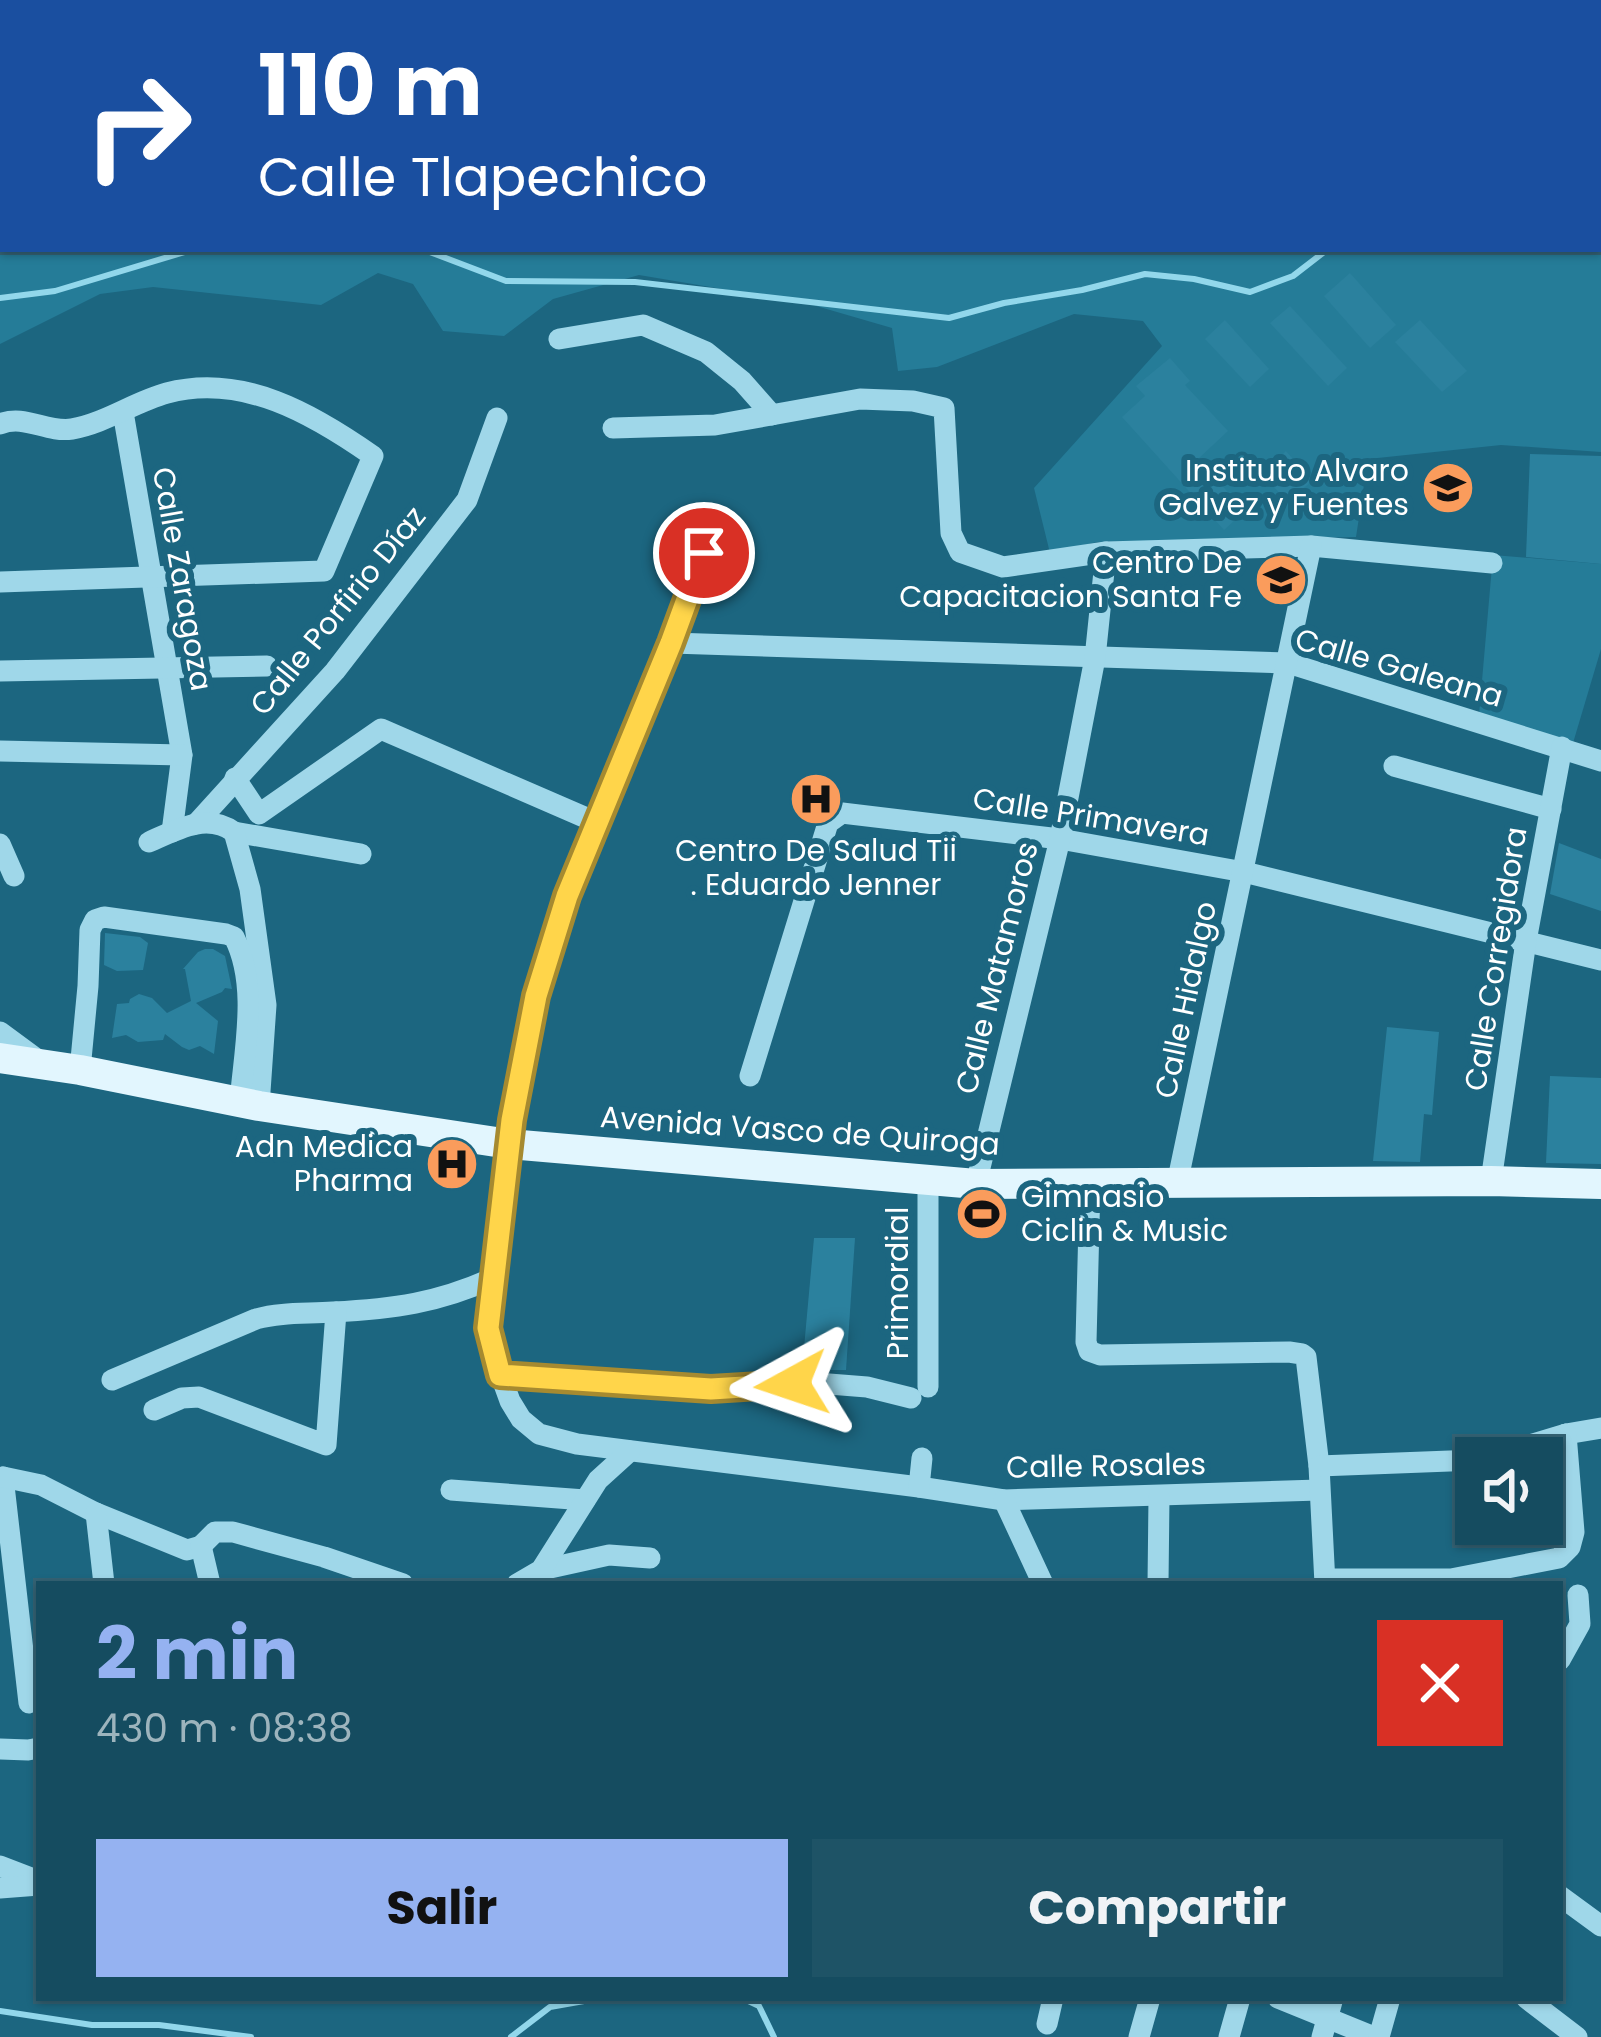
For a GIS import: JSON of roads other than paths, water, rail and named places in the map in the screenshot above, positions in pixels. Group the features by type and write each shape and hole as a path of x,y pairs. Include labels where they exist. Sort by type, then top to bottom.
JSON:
{"main road":[{"name":"Avenida Vasco de Quiroga","path":"0,1058 249,1104 509,1144 976,1184 1601,1184"}],"street":[{"path":"559,339 643,325 706,352 742,381 772,416"},
{"path":"0,424 11,420 65,430 164,394 194,388 245,392 296,408 373,456 324,572 0,582"},
{"path":"613,428 716,425 860,399 913,400 944,408 951,533 960,552 1003,567 1106,552 1311,546 1492,562"},
{"name":"Calle Zaragoza","path":"123,412 182,755 172,832"},
{"name":"Calle Porfirio Díaz","path":"196,824 335,670 467,500 497,418"},
{"name":"Calle Hidalgo","path":"1177,1184 1311,546"},
{"name":"Calle Matamoros","path":"976,1184 1060,839 1095,658 1106,552"},
{"path":"500,1375 488,1328 509,1144 536,996 567,896 704,553"},
{"name":"Calle Galeana","path":"671,643 1288,663 1601,761"},
{"path":"0,671 267,666"},
{"path":"235,778 259,814 381,729 598,823"},
{"name":"Calle Corregidora","path":"1491,1181 1526,941 1562,747"},
{"path":"0,751 182,755"},
{"path":"1394,766 1551,808"},
{"name":"Calle Primavera","path":"751,1076 828,823 842,813 1060,839 1244,872 1601,960"},
{"path":"149,842 196,824 214,823 234,832 361,854"},
{"path":"234,832 250,889 266,1004 249,1104"},
{"path":"0,844 14,876"},
{"path":"80,1070 90,930 95,920 104,917 226,934 238,946 246,980 249,1104"},
{"path":"0,1032 43,1064"},
{"name":"Primordial","path":"500,1375 711,1389 829,1384 920,1392 928,1180"},
{"path":"1090,1184 1089,1351 1100,1355 1302,1354 1319,1466 1326,1581"},
{"path":"112,1380 273,1314 436,1301 493,1278"},
{"path":"154,1410 182,1398 199,1397 326,1445 336,1312"},
{"name":"Calle Rosales","path":"500,1375 521,1419 539,1434 577,1444 1004,1501 1319,1490"},
{"path":"1556,1437 1601,1428"},
{"path":"1368,1581 1451,1579 1559,1558 1570,1547 1574,1532 1566,1434"},
{"path":"541,1570 598,1480 630,1451"},
{"path":"919,1487 922,1458"},
{"path":"1319,1466 1455,1461"},
{"path":"29,1703 2,1478 41,1485 187,1550 201,1546 215,1532 233,1532 395,1581"},
{"path":"451,1490 585,1500"},
{"path":"1157,1581 1159,1497"},
{"path":"1004,1501 1042,1581"},
{"path":"96,1513 104,1581"},
{"path":"201,1546 209,1581"},
{"path":"522,1581 541,1570 609,1555 650,1558"},
{"path":"1563,1655 1580,1624 1578,1595"},
{"path":"0,1749 36,1749"},
{"path":"0,1866 36,1882"},
{"path":"0,1888 36,1883"},
{"path":"1563,1898 1601,1926"},
{"path":"1047,2024 1052,2001"},
{"path":"1139,2037 1149,2001"},
{"path":"1229,2037 1239,2001"},
{"path":"1286,2001 1377,2037 1389,2001"},
{"path":"1530,2001 1577,2037"}],"waterway":[{"path":"0,298 55,291 185,252"},
{"path":"430,252 506,281 635,282 949,318 1145,274 1250,292 1293,276 1324,252"},
{"path":"511,2037 550,2007 584,2001"},
{"path":"748,2001 759,2006 774,2037"},
{"path":"0,2011 92,2025 159,2025 251,2037"}],"place":[{"name":"Instituto Alvaro Galvez y Fuentes","path":"1448,488"},
{"name":"Centro De Capacitacion Santa Fe","path":"1281,580"},
{"name":"Centro De Salud Tii . Eduardo Jenner","path":"816,799"},
{"name":"Adn Medica Pharma","path":"452,1164"},
{"name":"Gimnasio Ciclin & Music","path":"982,1214"}]}
